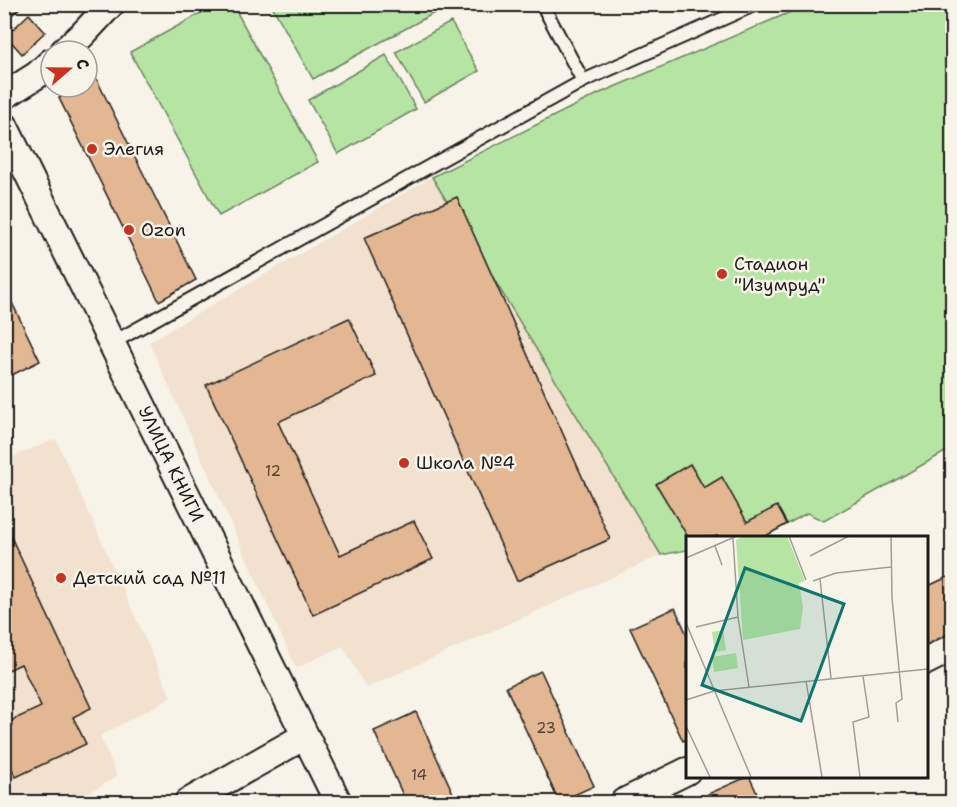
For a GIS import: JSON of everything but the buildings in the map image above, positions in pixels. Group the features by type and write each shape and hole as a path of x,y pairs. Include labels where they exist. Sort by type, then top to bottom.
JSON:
{"street":[{"path":"77,39 111,4"},
{"path":"4,96 39,73"},
{"name":"УЛИЦА КНИГИ","path":"4,124 338,802"},
{"path":"927,660 952,648"},
{"path":"188,802 305,736"},
{"path":"624,802 686,771"}],"lane":[{"path":"543,4 583,81"},
{"path":"112,343 583,81 756,4"}],"shaded area":[{"name":"Школа №4","path":"432,177 661,555 366,688 343,646 296,668 149,342"},
{"name":"Детский сад №11","path":"56,439 171,697 100,736 117,776 74,802 5,802 5,460"}],"green space":[{"path":"218,4 233,5 318,162 219,216 130,52"},
{"path":"275,4 449,5 313,79 272,6"},
{"name":"Стадион \"Изумруд\"","path":"807,5 952,5 952,448 824,521 807,513 766,536 686,536 686,550 661,555 432,177 600,93"},
{"path":"451,22 479,71 424,102 396,52"},
{"path":"386,55 416,109 338,154 308,100"}],"place":[{"name":"Элегия","path":"92,149"},
{"name":"Ozon","path":"129,230"},
{"name":"Стадион \"Изумруд\"","path":"722,274"},
{"name":"Школа №4","path":"404,463"},
{"name":"Детский сад №11","path":"61,578"}]}
